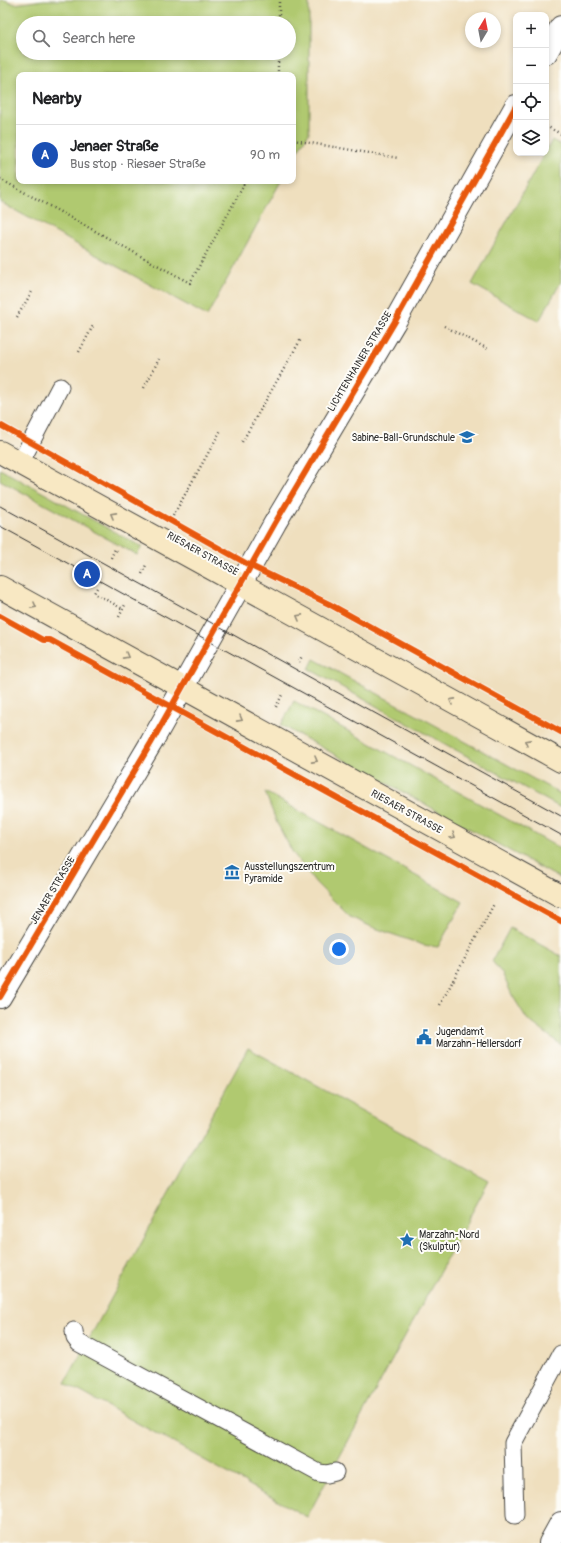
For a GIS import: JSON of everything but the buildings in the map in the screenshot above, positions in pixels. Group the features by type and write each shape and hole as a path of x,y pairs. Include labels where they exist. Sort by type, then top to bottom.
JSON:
{"main road":[{"name":"RIESAER STRASSE","path":"0,452 561,761"},
{"name":"RIESAER STRASSE","path":"0,587 561,896"}],"street":[{"path":"549,48 561,27"},
{"name":"LICHTENHAINER STRASSE","path":"218,626 286,503 394,323 513,111"},
{"name":"JENAER STRASSE","path":"0,997 152,743 218,626"},
{"path":"550,1543 561,1522"}],"lane":[{"path":"20,463 60,387"},
{"path":"74,1331 75,1338 79,1343 319,1473 327,1474 335,1472"},
{"path":"515,1515 513,1443 561,1354"}],"path":[{"path":"279,0 279,16"},
{"path":"278,60 278,72"},
{"path":"549,128 561,134"},
{"path":"296,141 398,158"},
{"path":"0,179 190,283 244,184"},
{"path":"17,317 33,290"},
{"path":"79,352 94,324"},
{"path":"444,326 488,349"},
{"path":"242,442 302,339"},
{"path":"144,388 159,359"},
{"path":"177,523 170,520 221,430"},
{"path":"97,588 94,593 123,610"},
{"path":"119,617 126,603"},
{"path":"299,662 302,656"},
{"path":"440,1005 494,904"}],"green space":[{"path":"0,0 5,0 15,4 44,0 309,0 309,133 296,153 296,72 16,72 16,184 279,184 207,316 0,202"},
{"path":"552,140 561,145 561,282 539,321 472,284 543,156 549,156 549,145"},
{"path":"0,469 142,547 137,555 0,480"},
{"path":"314,659 561,794 561,808 309,669"},
{"path":"294,701 561,849 561,879 281,725"},
{"path":"265,792 463,902 438,947 423,945 372,927 350,917 316,883 293,853 277,823"},
{"path":"510,928 561,956 561,1045 527,1019 512,995 503,975 492,961"},
{"path":"248,1048 489,1181 307,1517 65,1383"}],"tram line":[{"path":"0,506 561,816"},
{"path":"0,526 561,835"}],"cycle path":[{"path":"0,997 151,743 275,523 394,323 513,111"},
{"path":"0,425 251,566 329,604 561,732"},
{"path":"0,616 43,640 50,640 561,921"}],"place":[{"name":"Sabine-Ball-Grundschule","path":"467,437"},
{"name":"Jenaer Straße","path":"87,574"},
{"name":"Ausstellungszentrum Pyramide","path":"232,872"},
{"name":"Jugendamt Marzahn-Hellersdorf","path":"424,1037"},
{"name":"Marzahn-Nord (Skulptur)","path":"407,1240"}]}
